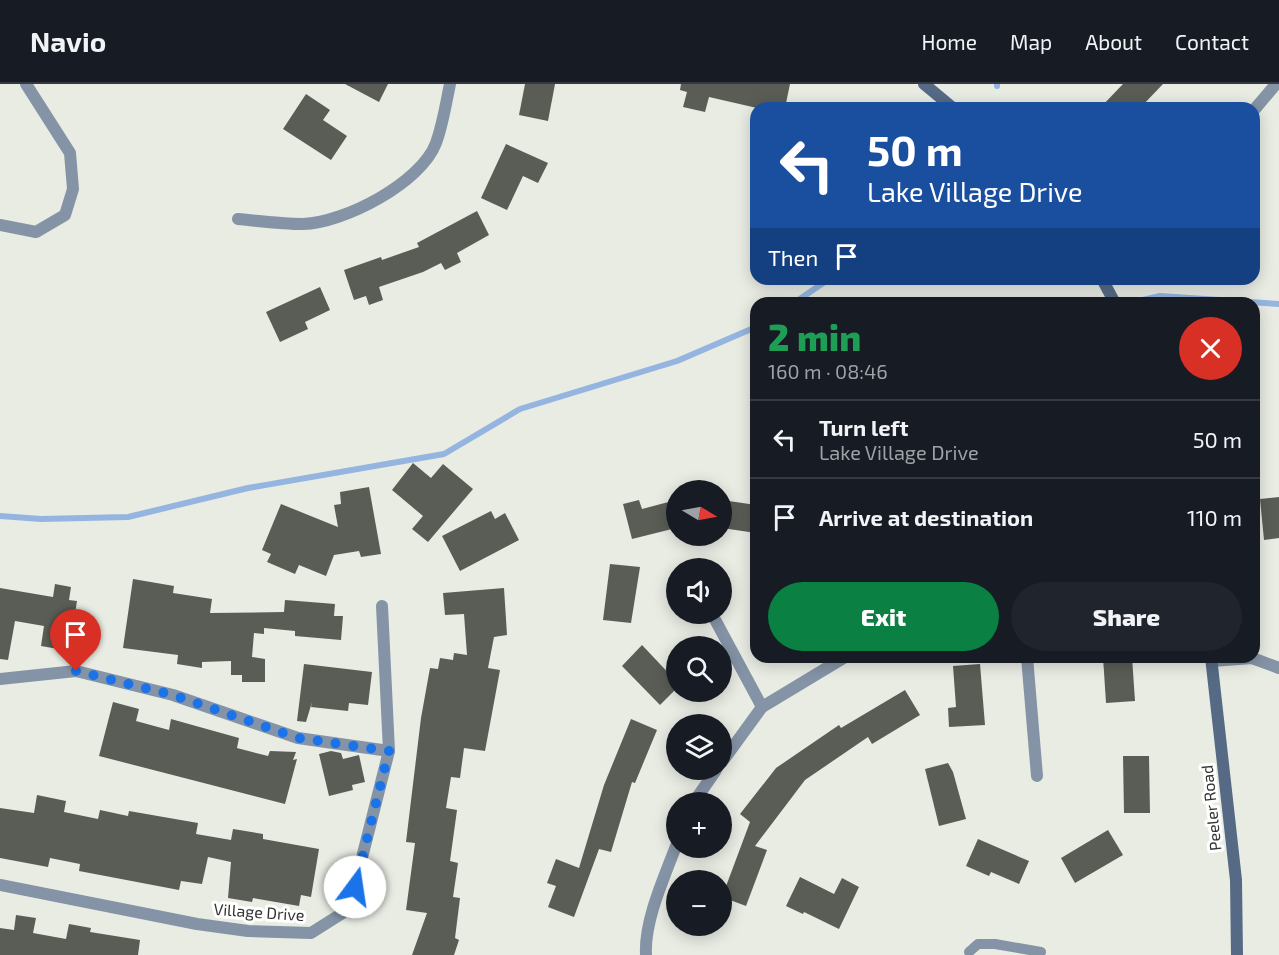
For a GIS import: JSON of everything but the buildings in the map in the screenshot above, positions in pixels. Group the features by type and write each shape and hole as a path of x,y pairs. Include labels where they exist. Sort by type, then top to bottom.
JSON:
{"street":[{"path":"0,225 36,232 65,215 73,189 70,153 26,84"},
{"path":"238,219 304,224 333,219 376,201 412,175 436,145 450,84"},
{"path":"924,84 946,102"},
{"path":"1260,103 1276,84"},
{"name":"Village Drive","path":"0,885 197,924 248,931 311,933 349,909 389,751 382,606"},
{"path":"717,624 762,707"},
{"path":"1260,661 1279,668"},
{"path":"732,748 762,707 835,663"},
{"path":"1028,663 1037,776"},
{"name":"Peeler Road","path":"1212,663 1236,880 1237,955"},
{"path":"0,679 76,671 173,695 298,738 389,751"},
{"path":"646,955 645,943 659,888 671,858"}],"lane":[{"path":"969,952 978,944 1011,951 1041,952"}],"waterway":[{"path":"803,297 820,285"},
{"path":"1156,297 1175,297"},
{"path":"1260,303 1279,304"},
{"path":"0,516 41,519 128,517 248,488 444,454 520,409 677,361 750,330"}],"route":[{"path":"76,671 173,695 298,738 389,751 355,887"}]}
